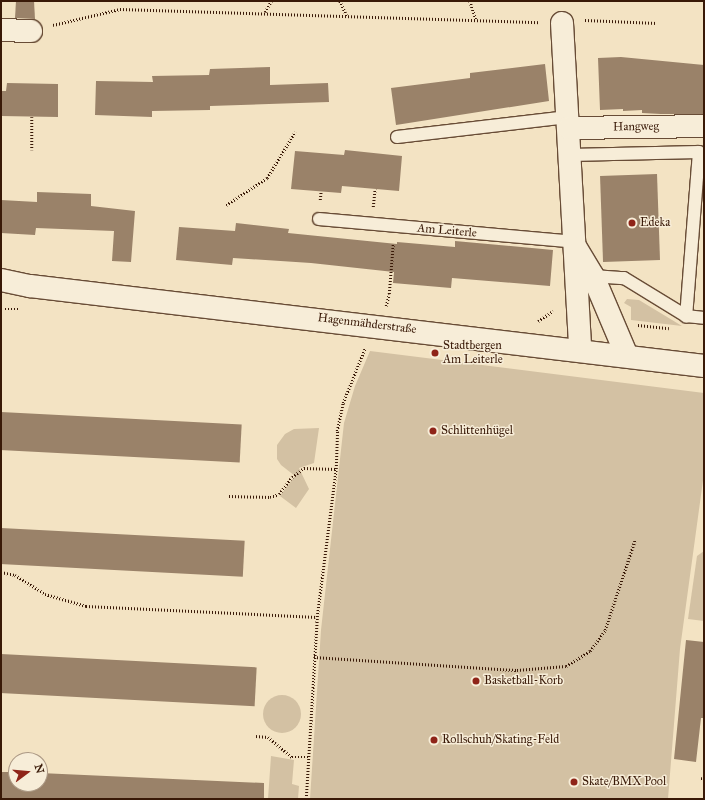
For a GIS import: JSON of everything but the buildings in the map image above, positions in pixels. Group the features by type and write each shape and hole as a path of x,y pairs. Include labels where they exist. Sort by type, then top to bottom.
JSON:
{"street":[{"path":"562,23 576,245 585,276 627,356"},
{"path":"1,30 31,31"},
{"name":"Hangweg","path":"568,123 704,126"},
{"path":"580,350 585,276"},
{"name":"Hagenmähderstraße","path":"1,280 30,286 379,315 580,350 704,366"},
{"name":"Hagenmähderstraße","path":"1,290 30,286"}],"lane":[{"path":"397,137 568,123"},
{"path":"570,155 701,152 686,316"},
{"name":"Am Leiterle","path":"319,219 576,245"},
{"path":"585,276 624,278 686,316 704,318"}],"path":[{"path":"265,12 271,1"},
{"path":"340,1 347,16"},
{"path":"470,1 476,20"},
{"path":"31,31 120,9 265,12 562,23 586,20 657,23"},
{"path":"32,117 32,150"},
{"path":"226,205 267,178 295,132"},
{"path":"306,799 317,616 336,469 337,431 343,403 360,356 379,315 386,305 389,294 394,226"},
{"path":"386,305 394,306"},
{"path":"379,315 386,305"},
{"path":"532,323 543,320 556,308"},
{"path":"629,323 674,329"},
{"path":"229,496 270,497 279,494 292,477 304,468 336,469"},
{"path":"314,657 517,670 566,666 590,651 605,630 636,540"},
{"path":"1,572 15,575 45,594 86,606 317,616"},
{"path":"256,736 268,737 292,757 309,757"}],"shaded area":[{"path":"627,299 639,300 682,326 631,320 631,307 624,303"},
{"path":"370,351 704,393 704,473 680,649 668,799 310,799 321,630 344,423 355,386"},
{"path":"319,428 314,463 299,468 309,489 296,508 280,496 295,476 281,465 277,459 277,445 285,434 294,429"},
{"path":"704,551 704,621 688,619 697,556"},
{"path":"282,695 295,701 301,714 295,727 282,733 269,727 263,714 269,701"},
{"path":"271,756 294,760 292,784 299,786 298,799 268,799"}],"place":[{"name":"Edeka","path":"632,223"},
{"name":"Stadtbergen Am Leiterle","path":"435,353"},
{"name":"Schlittenhügel","path":"433,431"},
{"name":"Basketball-Korb","path":"476,681"},
{"name":"Rollschuh/Skating-Feld","path":"434,740"},
{"name":"Skate/BMX Pool","path":"574,782"}]}
